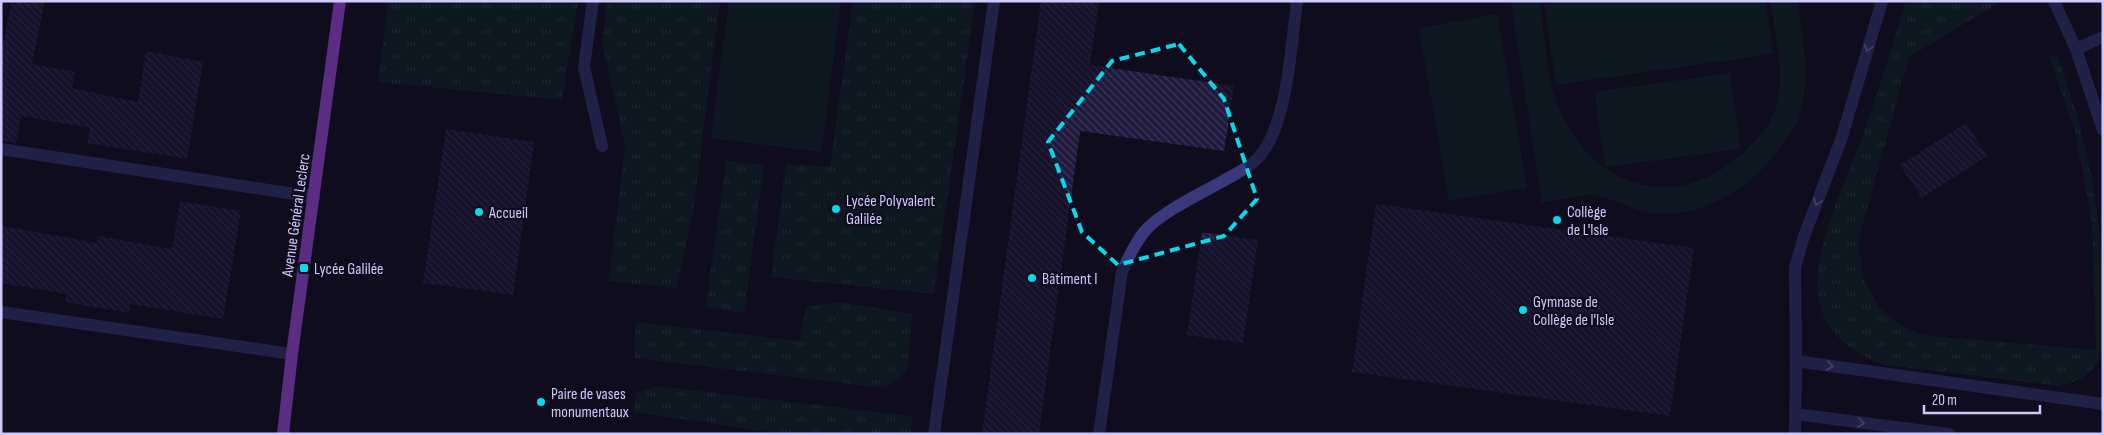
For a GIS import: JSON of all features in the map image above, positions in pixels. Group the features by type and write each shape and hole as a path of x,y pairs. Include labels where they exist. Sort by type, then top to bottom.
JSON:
{"main road":[{"name":"Avenue Général Leclerc","path":"284,434 292,354 340,1"}],"street":[{"path":"593,1 584,67 602,146"},
{"path":"934,434 994,1"},
{"path":"1099,434 1122,272 1130,252 1145,231 1172,211 1243,170 1258,158 1273,135 1282,108 1297,1"},
{"path":"1795,434 1796,268 1804,236 1841,140 1882,1"},
{"path":"2054,1 2076,49 2103,130"},
{"path":"2076,49 2103,37"},
{"path":"1,149 314,197"},
{"path":"1,312 292,354"},
{"path":"1796,361 2103,404"},
{"path":"1795,414 1950,434"}],"highlighted area":[{"path":"1179,44 1224,99 1257,199 1224,236 1118,265 1082,232 1048,142 1112,61"}],"green space":[{"path":"388,1 578,1 562,100 378,82"},
{"path":"607,1 720,1 693,213 676,288 609,281 625,145 602,43"},
{"path":"729,1 841,1 821,152 711,138"},
{"path":"853,1 975,1 934,294 771,277 786,164 830,167"},
{"path":"1511,1 1540,1 1549,72 1561,113 1577,140 1596,161 1618,176 1642,185 1667,187 1693,183 1719,171 1744,152 1759,137 1774,114 1779,94 1779,54 1770,1 1798,1 1804,45 1805,89 1798,121 1776,153 1749,181 1716,202 1698,209 1679,213 1652,213 1593,195 1542,203"},
{"path":"1544,1 1766,1 1773,54 1556,85"},
{"path":"1906,1 2002,1 1909,57 1858,242 1863,278 1879,307 1900,325 1921,335 2096,350 2092,223 2075,131 2049,57 2057,55 2086,149 2097,210 2102,274 2103,333 2100,358 2093,369 2071,383 2058,386 1884,365 1862,355 1843,342 1835,334 1823,314 1819,302 1817,282 1825,237 1867,124"},
{"path":"1497,14 1527,188 1449,201 1419,28"},
{"path":"1730,73 1740,149 1605,167 1595,92"},
{"path":"726,161 764,165 744,313 706,307"},
{"path":"840,302 912,314 908,366 899,380 884,388 634,358 636,322 800,341 806,307"},
{"path":"656,386 912,416 911,434 782,434 633,412 636,393"}],"building":[{"path":"12,1 45,1 32,64 75,72 72,88 138,102 146,51 203,62 187,159 87,143 90,128 21,116 16,143 1,141 1,52"},
{"name":"Bâtiment I","path":"1041,1 1099,1 1090,65 1234,86 1224,151 1080,131 1039,434 982,434"},
{"path":"1966,123 1987,156 1922,198 1900,165"},
{"name":"Accueil","path":"446,129 534,142 513,295 423,283"},
{"path":"180,201 241,211 223,319 130,304 129,313 65,302 67,294 1,283 1,226 97,243 98,236 172,249"},
{"name":"Gymnase de Collège de l'Isle","path":"1376,204 1694,248 1670,416 1352,372"},
{"path":"1202,232 1258,240 1243,343 1187,335"}],"place":[{"name":"Lycée Polyvalent Galilée","path":"836,209"},
{"name":"Accueil","path":"479,212"},
{"name":"Collège de L'Isle","path":"1557,220"},
{"name":"Lycée Galilée","path":"304,268"},
{"name":"Bâtiment I","path":"1032,278"},
{"name":"Gymnase de Collège de l'Isle","path":"1523,310"},
{"name":"Paire de vases monumentaux","path":"541,402"}]}
